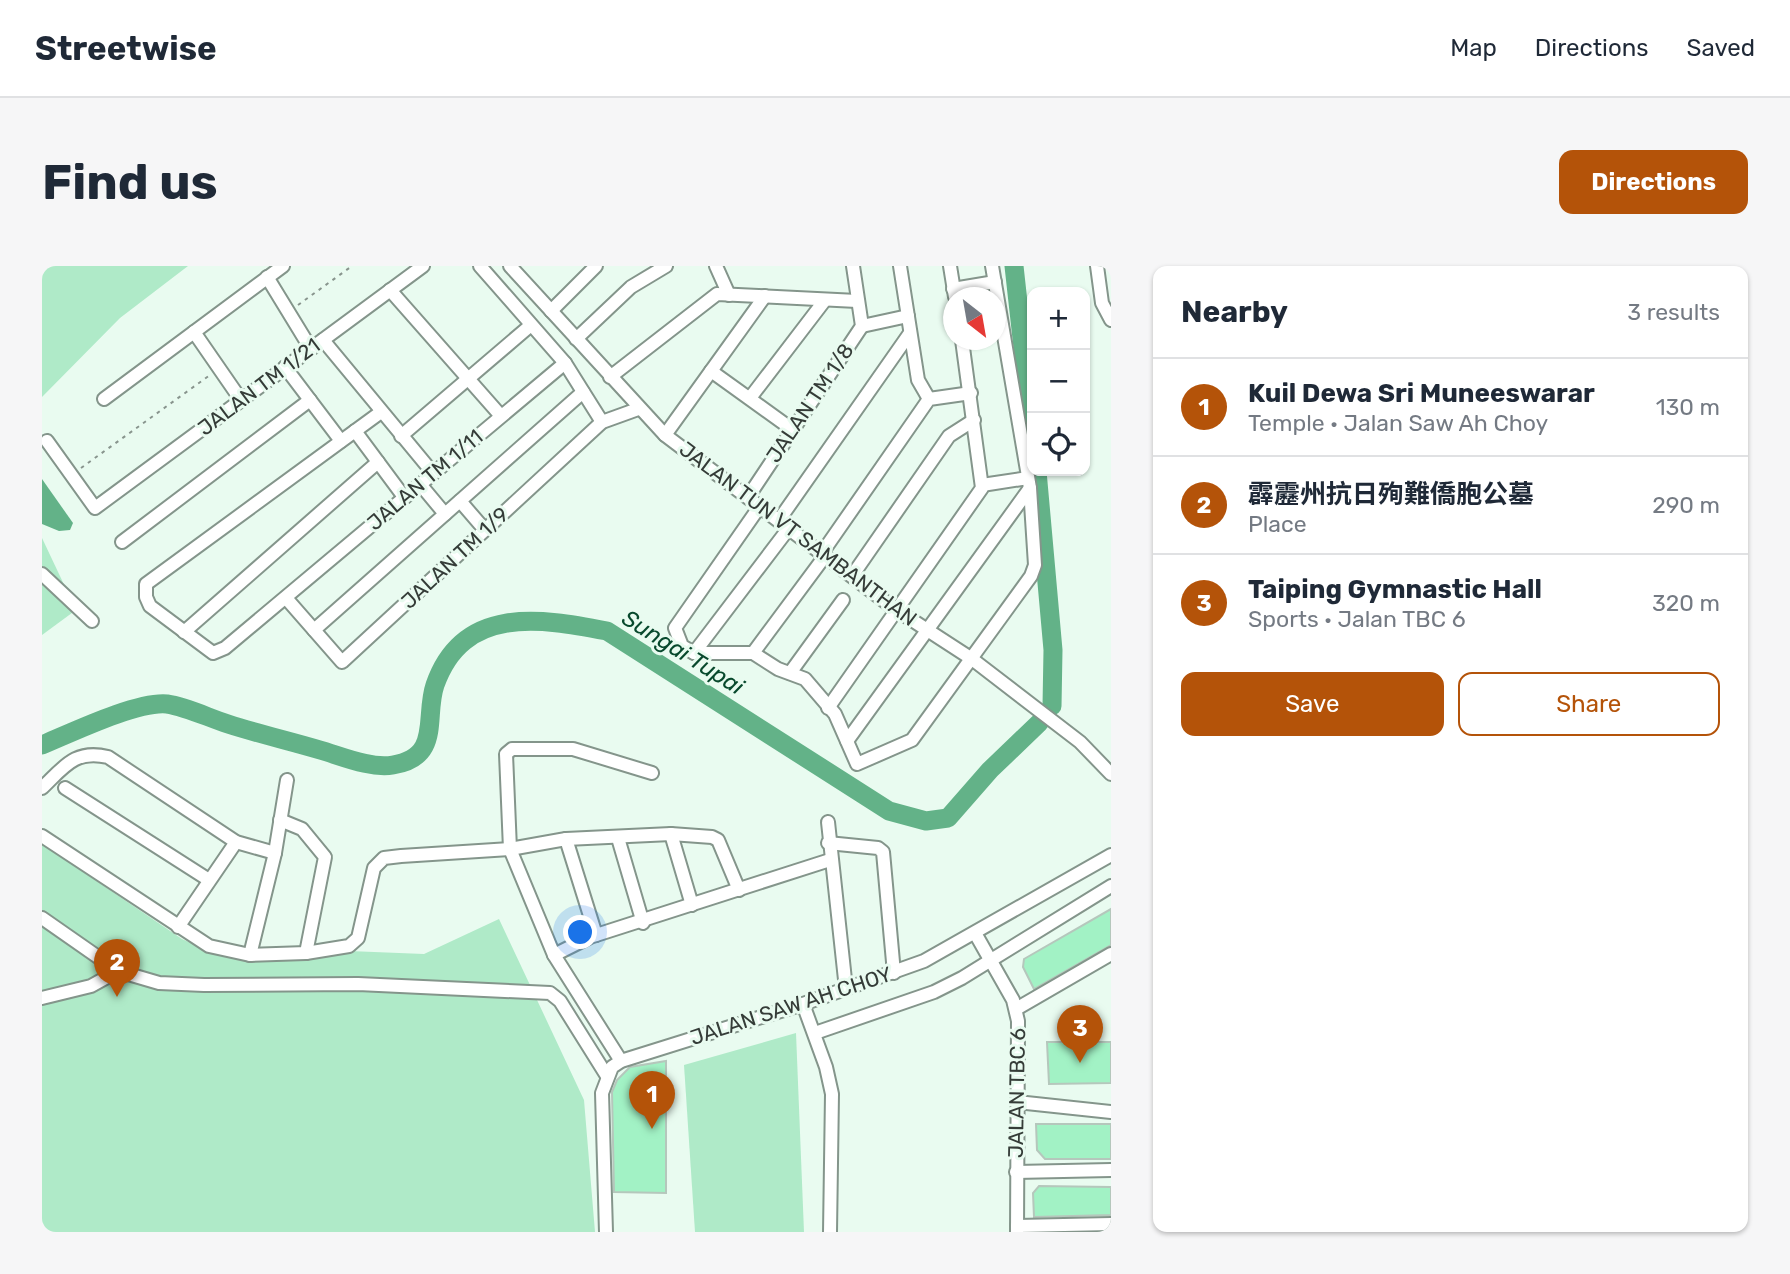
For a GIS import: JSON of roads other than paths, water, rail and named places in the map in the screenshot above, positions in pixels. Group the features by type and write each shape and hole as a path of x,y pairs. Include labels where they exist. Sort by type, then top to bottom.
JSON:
{"street":[{"path":"104,399 283,266"},
{"name":"JALAN TM 1/21","path":"47,441 95,509 423,266"},
{"path":"480,266 565,363 603,422"},
{"path":"551,311 596,266"},
{"path":"576,339 631,287 666,266"},
{"path":"716,266 729,295"},
{"name":"JALAN TM 1/8","path":"748,497 862,326 853,266"},
{"path":"900,266 918,380 929,399"},
{"path":"950,266 953,287"},
{"path":"760,506 675,628 682,646 694,653 753,653 805,679 835,714 857,764 912,740 1031,576 1036,556 1029,483 992,266"},
{"path":"1097,266 1102,303 1111,320"},
{"name":"JALAN TUN VT SAMBANTHAN","path":"514,267 638,409 665,435 895,608 972,659 1080,742 1111,774"},
{"path":"267,278 311,349"},
{"path":"976,287 995,282"},
{"path":"390,290 501,416"},
{"path":"610,377 717,294 857,301"},
{"path":"665,435 765,296"},
{"path":"750,398 825,300"},
{"path":"862,326 908,316"},
{"path":"401,436 531,325"},
{"path":"194,332 241,400"},
{"path":"694,653 911,333"},
{"path":"323,340 433,473"},
{"path":"828,708 982,485 964,350"},
{"name":"JALAN TM 1/11","path":"184,632 214,653 225,648 565,363"},
{"path":"285,367 341,441"},
{"path":"711,370 793,429"},
{"path":"314,630 583,392"},
{"path":"753,653 824,555 929,399 971,393"},
{"path":"122,542 310,400"},
{"name":"JALAN TM 1/9","path":"286,598 342,662 603,422 638,409"},
{"path":"378,461 184,632 150,606 146,597 146,584 381,412"},
{"path":"852,576 949,436 974,420"},
{"path":"355,430 404,497"},
{"path":"982,485 1029,483"},
{"path":"847,741 1029,483"},
{"path":"419,484 445,514"},
{"path":"460,501 485,530"},
{"path":"42,574 92,621"},
{"path":"790,673 843,600"},
{"path":"621,1061 554,955 510,849 506,754 508,750 573,749 652,773"},
{"path":"42,788 70,761 91,753 108,757 236,842 275,853"},
{"path":"250,955 275,853 287,780"},
{"path":"65,788 209,880"},
{"path":"280,820 302,829 323,850 325,857 306,953"},
{"path":"828,822 828,843 846,989"},
{"path":"671,834 692,905"},
{"path":"42,836 209,946 250,955 306,953 349,946 358,938 371,875 384,858 510,849 566,839 671,834 718,840 739,890"},
{"path":"618,838 643,923"},
{"path":"566,839 596,935"},
{"path":"178,927 236,842"},
{"path":"828,843 878,848 883,852 894,973"},
{"name":"JALAN SAW AH CHOY","path":"607,1076 621,1061 803,1004 924,961 1111,855"},
{"path":"554,955 596,935 643,923 830,860"},
{"path":"815,1033 934,992 991,961 1111,886"},
{"path":"42,918 118,971 159,983 358,984 550,993 560,1001 607,1076 602,1093 606,1232"},
{"name":"JALAN TBC 6","path":"975,933 1016,1009 1017,1229"},
{"path":"1016,1009 1111,954"},
{"path":"42,998 90,986 118,971"},
{"path":"803,1004 815,1033 832,1094 830,1232"},
{"path":"1017,1102 1111,1112"},
{"path":"1016,1172 1111,1170"},
{"path":"1017,1229 1111,1224"}],"waterway":[{"name":"Sungai Tupai","path":"1014,266 1030,413"},
{"name":"Sungai Tupai","path":"1037,476 1053,650 1052,706"},
{"name":"Sungai Tupai","path":"42,745 122,712 154,704 167,704 356,761 393,765 408,761 419,754 425,745 435,685 448,659 464,641 484,629 506,623 531,621 607,631 889,811 926,821 948,818 990,770 1039,723"}],"place":[{"name":"霹靂州抗日殉難僑胞公墓","path":"117,997"},
{"name":"Taiping Gymnastic Hall","path":"1080,1063"},
{"name":"Kuil Dewa Sri Muneeswarar","path":"652,1129"}]}
